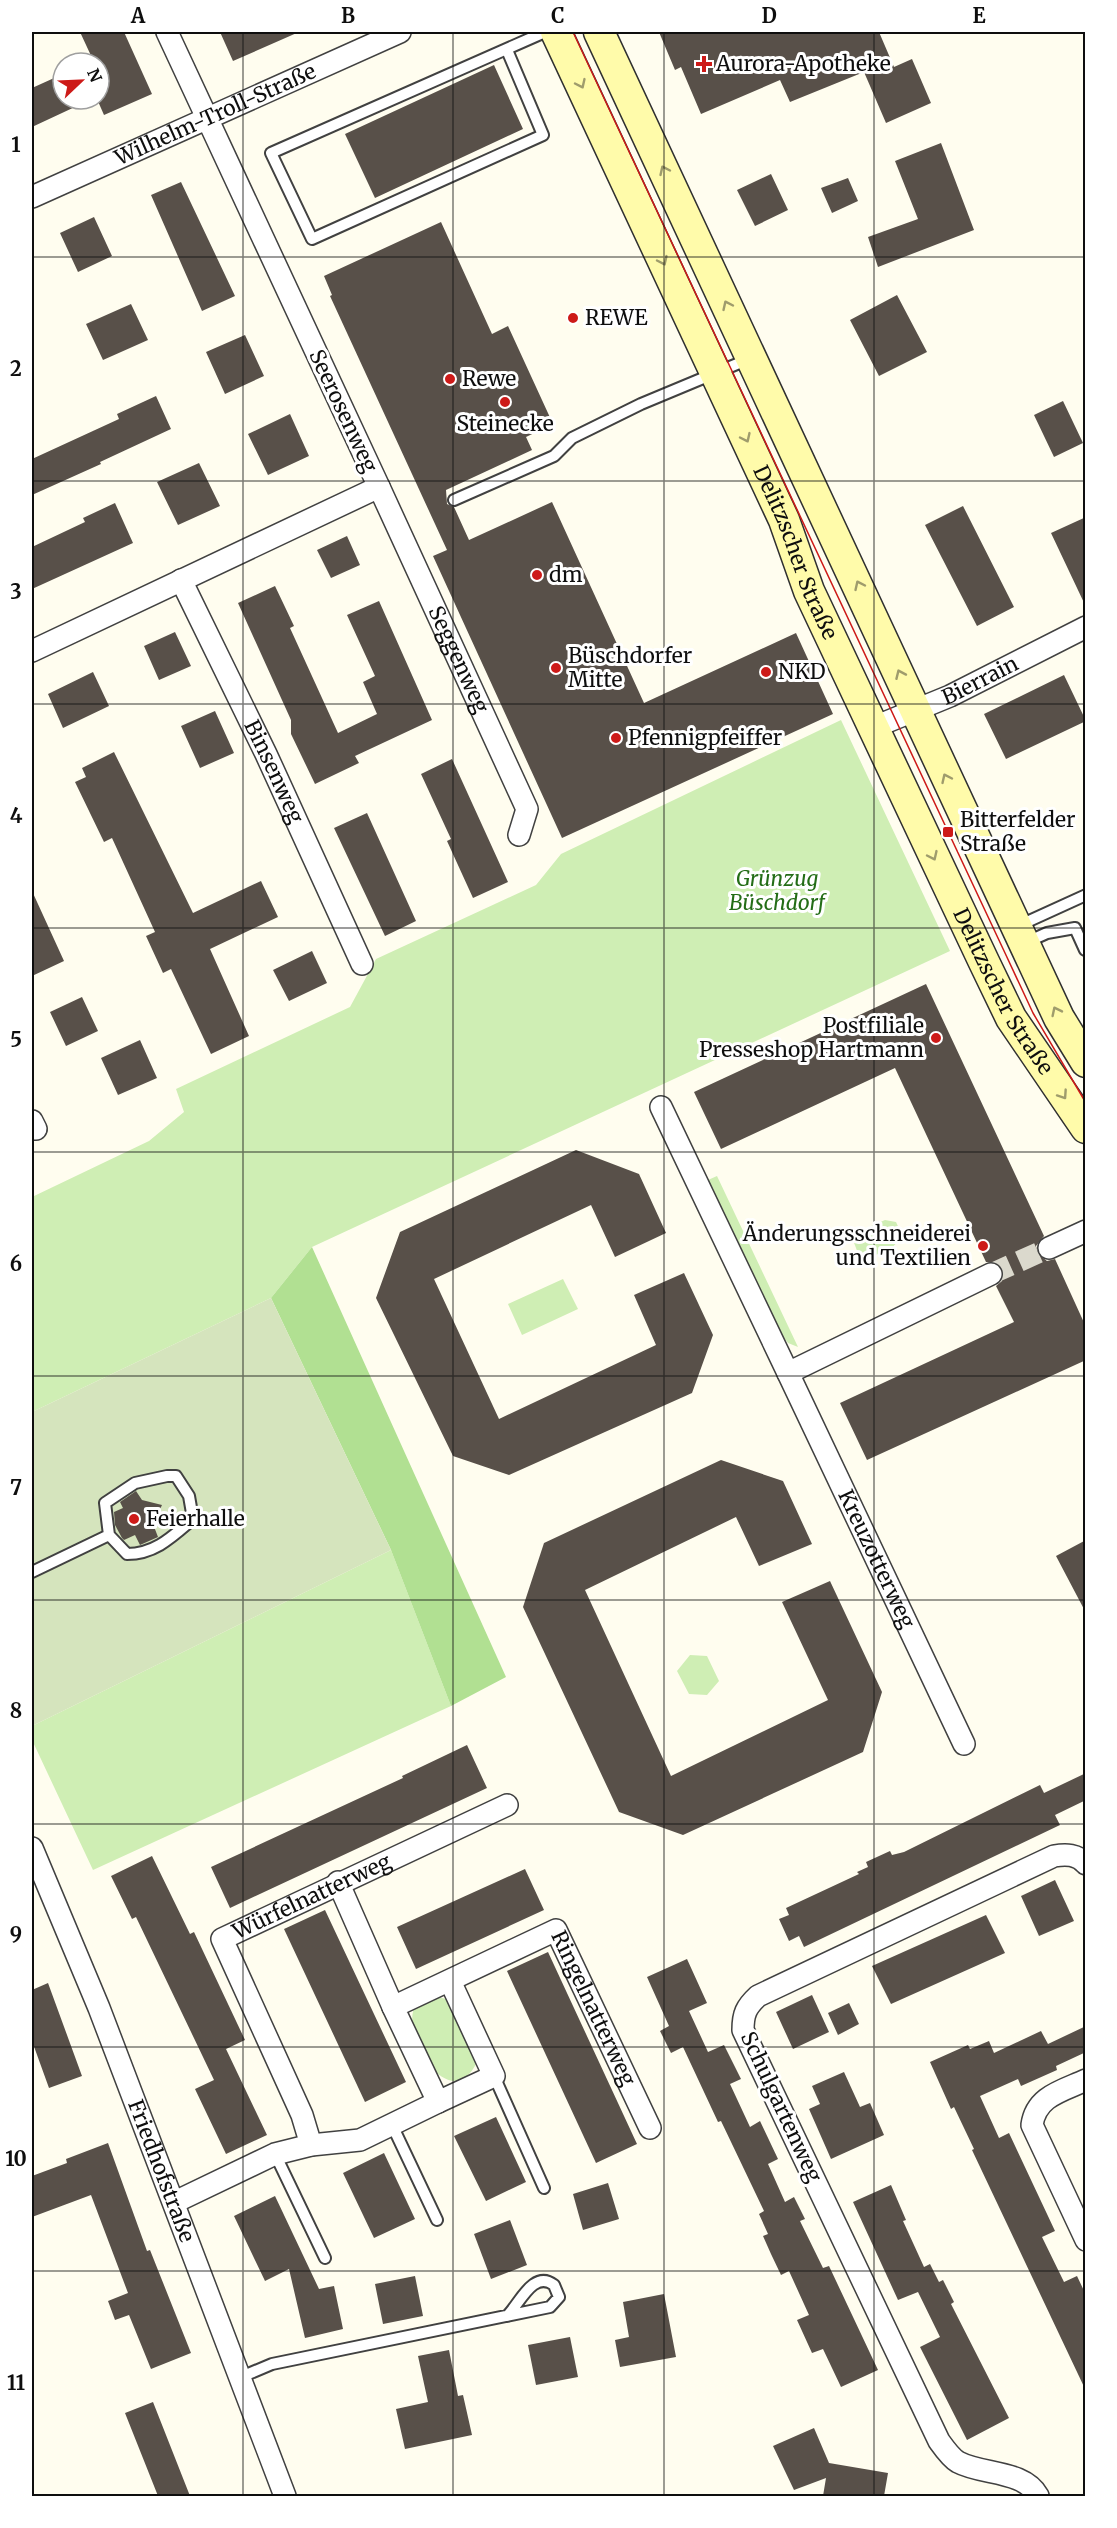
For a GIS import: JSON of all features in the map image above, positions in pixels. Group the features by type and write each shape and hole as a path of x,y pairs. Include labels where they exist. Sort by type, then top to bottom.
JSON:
{"main road":[{"name":"Delitzscher Straße","path":"556,32 784,520 809,591 872,728 1011,1018 1086,1128"},
{"name":"Delitzscher Straße","path":"599,32 1059,1018 1084,1057"}],"street":[{"name":"Seerosenweg","path":"32,651 379,488 167,32"},
{"name":"Wilhelm-Troll-Straße","path":"32,197 207,116 400,32"},
{"name":"Seggenweg","path":"379,488 527,809 519,835"},
{"name":"Binsenweg","path":"181,580 266,754 362,963"},
{"name":"Bierrain","path":"872,728 950,696 1086,627"},
{"name":"Kreuzotterweg","path":"661,1107 964,1744"},
{"path":"1049,1248 1086,1231"},
{"path":"788,1372 991,1274"},
{"name":"Würfelnatterweg","path":"311,2145 302,2115 222,1939 338,1882 507,1804"},
{"name":"Friedhofstraße","path":"32,1848 99,2008 175,2202 285,2496"},
{"name":"Schulgartenweg","path":"1038,2496 1022,2481 982,2472 956,2461 939,2441 743,2030 743,2016 748,2005 758,1996 1054,1856 1067,1854 1081,1859 1086,1864"},
{"path":"338,1882 438,2102"},
{"name":"Ringelnatterweg","path":"393,2007 556,1930 650,2128"},
{"path":"175,2202 275,2154 311,2145 360,2140 494,2076 450,1981"},
{"path":"1086,2080 1045,2100 1034,2111 1032,2125 1086,2240"}],"lane":[{"path":"507,50 543,135 312,239 272,153 545,32"},
{"path":"453,500 554,456 572,438 641,404 752,358"},
{"path":"1021,935 1086,895"},
{"path":"1021,935 1075,928 1085,950"},
{"path":"176,1476 189,1496 193,1519 165,1542 144,1554 127,1554 109,1535 105,1503 135,1483 176,1476"},
{"path":"32,1572 109,1535"},
{"path":"494,2076 544,2188"},
{"path":"392,2126 437,2220"},
{"path":"275,2154 325,2258"},
{"path":"241,2377 272,2364 507,2316 550,2307 559,2297 554,2285 542,2281 531,2285 507,2316"}],"green space":[{"name":"Grünzug Büschdorf","path":"841,720 950,951 312,1247 271,1298 32,1412 32,1197 149,1141 184,1112 176,1089 350,1007 376,959 536,885 561,854"},
{"path":"717,1176 798,1347 788,1343 781,1334 708,1180"},
{"path":"885,1220 896,1222 902,1235 899,1241 884,1252 859,1256 853,1240 860,1231"},
{"path":"312,1247 506,1677 451,1706 391,1550 271,1298"},
{"path":"563,1279 578,1309 522,1335 508,1304"},
{"path":"271,1298 391,1550 32,1726 32,1412"},
{"path":"391,1550 451,1706 93,1870 32,1740 32,1726"},
{"path":"690,1655 707,1656 719,1681 707,1695 689,1694 677,1671"},
{"path":"432,1996 447,1999 477,2062 465,2077 452,2081 439,2075 427,2062 418,2046 413,2028 413,2013 419,2002"}],"building":[{"path":"80,32 124,32 152,94 104,115 102,111 111,111 111,51 89,51"},
{"path":"220,32 299,32 233,61"},
{"path":"659,32 879,32 894,67 912,59 931,103 886,123 864,72 790,102 780,80 701,114 681,67 675,70"},
{"path":"494,65 523,129 375,198 345,134"},
{"path":"51,79 51,111 66,111 32,127 32,88"},
{"path":"941,143 974,230 878,267 868,237 918,219 895,161"},
{"path":"771,174 788,210 755,226 737,190"},
{"path":"848,178 858,201 832,213 821,188"},
{"path":"181,182 235,296 202,311 151,195"},
{"path":"94,217 112,256 78,272 60,233"},
{"name":"Büschdorfer Mitte","path":"441,222 492,334 508,326 553,424 526,437 532,450 446,490 447,504 454,507 469,540 552,502 644,703 796,633 833,714 562,838 433,556 447,550 330,296 332,295 324,276"},
{"path":"897,295 927,352 879,376 850,320"},
{"path":"131,304 148,340 103,360 86,324"},
{"path":"245,335 264,376 225,394 206,352"},
{"path":"156,396 171,429 32,495 32,459 119,419 117,414"},
{"path":"1063,401 1083,443 1054,457 1034,415"},
{"path":"290,414 309,456 268,475 248,434"},
{"path":"199,463 220,506 178,525 157,482"},
{"path":"115,503 133,543 32,589 32,547 85,522 83,518"},
{"path":"963,506 1014,607 977,626 925,525"},
{"path":"1086,517 1086,607 1051,533"},
{"path":"347,536 360,565 331,578 317,550"},
{"path":"275,586 294,626 290,628 338,733 377,714 363,682 375,676 347,615 379,601 432,720 355,756 359,763 315,784 291,734 291,720 238,603"},
{"path":"175,632 191,666 159,680 144,646"},
{"path":"93,672 109,706 63,728 48,694"},
{"path":"1064,675 1086,721 1006,759 984,714"},
{"path":"215,711 234,753 200,768 181,726"},
{"path":"114,752 193,913 261,881 278,917 210,949 249,1036 211,1054 171,969 163,973 146,936 155,932 112,838 104,842 75,782 86,777 82,768"},
{"path":"452,759 508,882 473,898 447,841 451,839 421,774"},
{"path":"367,813 416,921 385,936 334,828"},
{"path":"32,891 64,961 32,976"},
{"path":"312,951 327,983 289,1001 273,970"},
{"path":"926,984 1044,1236 1036,1246 1038,1254 1047,1261 1055,1259 1086,1327 1086,1360 867,1460 840,1403 1014,1322 996,1286 1002,1281 1003,1269 998,1263 986,1262 895,1068 721,1149 694,1092"},
{"path":"82,997 98,1031 66,1046 50,1012"},
{"path":"140,1040 157,1078 118,1095 101,1058"},
{"path":"576,1150 639,1174 666,1233 615,1257 591,1205 434,1279 499,1419 656,1345 634,1295 684,1273 713,1335 692,1393 509,1475 453,1456 376,1298 400,1232"},
{"path":"721,1460 783,1481 812,1544 759,1566 736,1517 585,1590 671,1776 828,1700 782,1602 830,1581 882,1692 863,1752 683,1835 619,1812 523,1607 544,1543"},
{"name":"Feierhalle","path":"136,1491 142,1500 162,1505 153,1524 158,1537 140,1545 135,1535 124,1540 122,1538 115,1525 114,1512 123,1508 120,1502"},
{"path":"1086,1540 1086,1613 1056,1556"},
{"path":"467,1745 487,1788 230,1908 211,1867 403,1778 402,1776"},
{"path":"1086,1773 1086,1800 1055,1815 1060,1825 804,1947 799,1936 789,1941 779,1919 789,1915 786,1908 859,1874 857,1872 868,1867 866,1862 890,1851 892,1855 904,1852 1040,1785 1044,1793"},
{"path":"152,1856 190,1934 194,1932 245,2040 226,2049 267,2135 226,2154 195,2089 214,2080 136,1917 132,1919 111,1876"},
{"path":"525,1869 544,1910 416,1969 397,1927"},
{"path":"1055,1880 1074,1921 1039,1936 1021,1896"},
{"path":"325,1910 406,2082 365,2102 284,1929"},
{"path":"986,1915 1005,1953 891,2004 872,1966"},
{"path":"548,1952 637,2144 596,2163 507,1971"},
{"path":"687,1959 707,2003 689,2011 708,2052 724,2045 741,2079 730,2084 750,2127 760,2121 778,2159 768,2164 785,2202 794,2197 805,2219 800,2221 823,2268 829,2266 878,2370 841,2387 823,2349 812,2353 797,2320 809,2315 789,2271 781,2275 771,2254 763,2236 768,2234 759,2214 764,2211 721,2121 718,2122 683,2047 671,2053 660,2031 669,2026 647,1977"},
{"path":"48,1983 82,2076 49,2088 32,2041 32,1990"},
{"path":"812,1995 829,2032 793,2049 776,2012"},
{"path":"849,2003 859,2024 838,2035 828,2013"},
{"path":"1086,2026 1086,2052 1056,2066 1057,2070 1021,2086 1018,2079 980,2096 999,2138 1009,2133 1055,2231 1042,2237 1064,2282 1077,2276 1086,2295 1086,2391 972,2150 974,2149 954,2107 951,2109 930,2062 968,2045 970,2049 989,2041 994,2053 1041,2031 1048,2044"},
{"path":"844,2072 860,2107 870,2103 884,2135 831,2159 809,2109 820,2104 812,2086"},
{"path":"496,2117 526,2182 486,2201 454,2136"},
{"path":"108,2143 147,2251 150,2250 191,2353 151,2369 129,2315 115,2320 108,2301 128,2293 91,2195 32,2217 32,2176 67,2163 66,2159"},
{"path":"384,2153 415,2219 374,2238 343,2173"},
{"path":"608,2183 619,2219 583,2230 573,2194"},
{"path":"891,2185 906,2220 903,2221 924,2267 930,2264 939,2282 943,2280 954,2302 951,2304 1009,2418 967,2440 920,2347 940,2337 918,2292 898,2300 853,2202"},
{"path":"275,2196 319,2289 334,2286 343,2329 305,2338 289,2269 265,2281 234,2216"},
{"path":"510,2220 527,2265 491,2279 474,2234"},
{"path":"415,2276 423,2316 383,2324 375,2284"},
{"path":"664,2294 676,2357 620,2367 615,2340 629,2337 623,2302"},
{"path":"570,2337 578,2377 536,2385 528,2345"},
{"path":"449,2350 458,2396 463,2395 472,2435 405,2449 396,2409 428,2402 418,2356"},
{"path":"153,2402 190,2496 158,2496 125,2413"},
{"path":"814,2428 829,2463 888,2473 884,2496 823,2496 826,2478 794,2490 773,2446"}],"tunnel":[{"path":"991,1274 1049,1248"}],"tram line":[{"path":"573,32 1033,1013 1086,1103"}],"place":[{"name":"Aurora-Apotheke","path":"704,64"},
{"name":"REWE","path":"573,318"},
{"name":"Rewe","path":"450,379"},
{"name":"Steinecke","path":"505,402"},
{"name":"dm","path":"537,575"},
{"name":"Büschdorfer Mitte","path":"556,668"},
{"name":"NKD","path":"766,672"},
{"name":"Pfennigpfeiffer","path":"616,738"},
{"name":"Bitterfelder Straße","path":"948,832"},
{"name":"Postfiliale Presseshop Hartmann","path":"936,1038"},
{"name":"Änderungsschneiderei und Textilien","path":"983,1246"},
{"name":"Feierhalle","path":"134,1519"}]}
